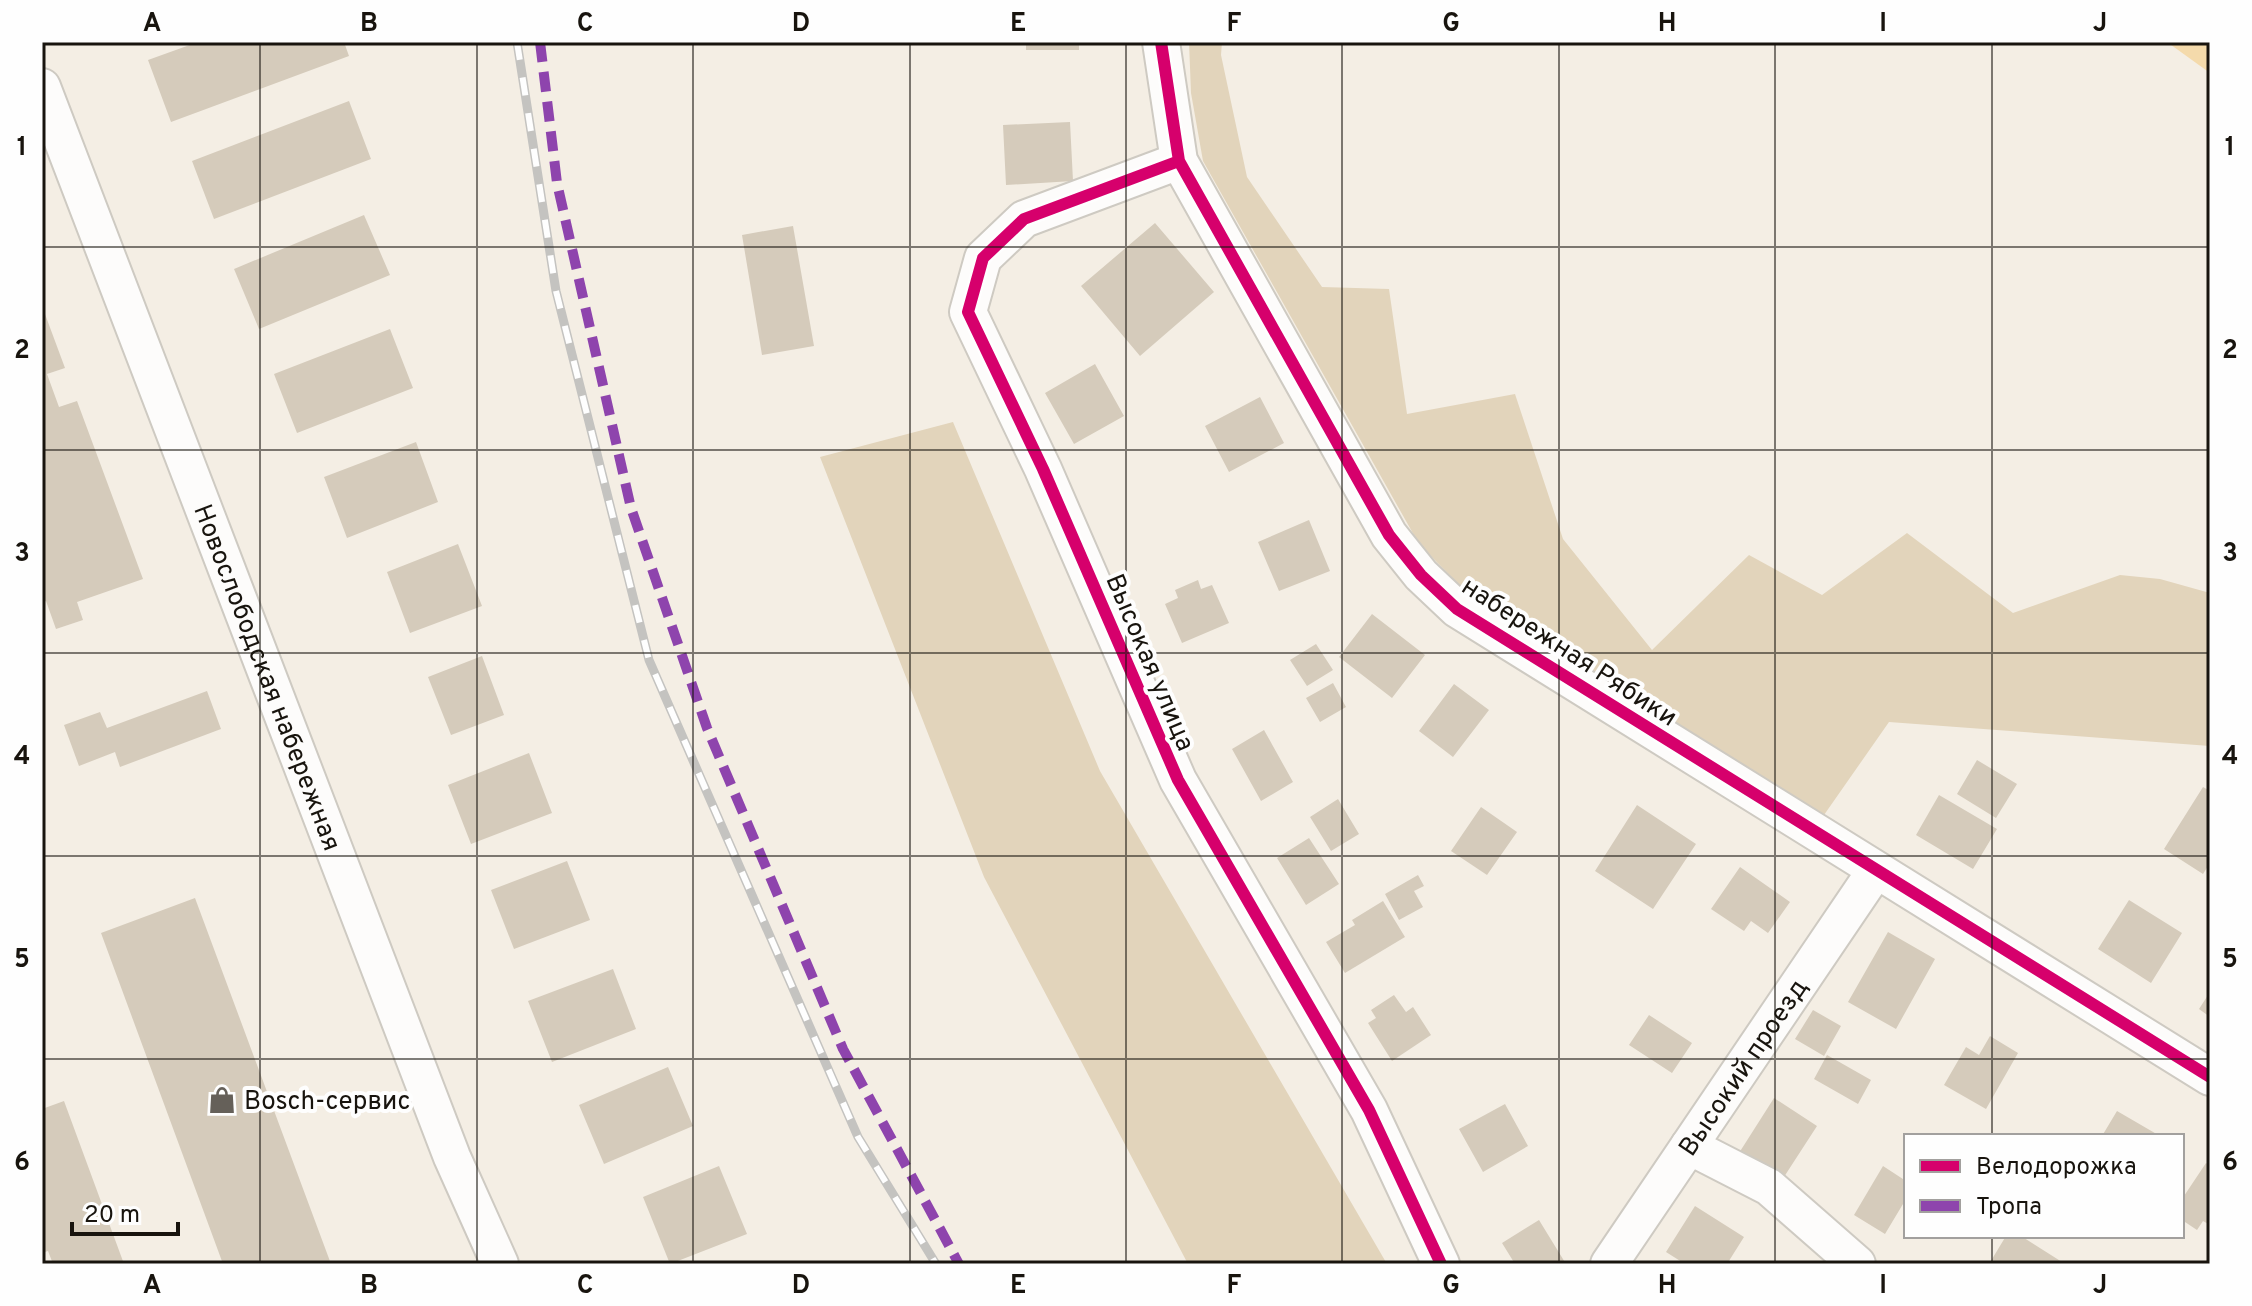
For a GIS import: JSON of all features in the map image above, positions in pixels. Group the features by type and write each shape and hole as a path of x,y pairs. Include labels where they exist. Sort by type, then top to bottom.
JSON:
{"street":[{"name":"набережная Рябики","path":"1161,42 1179,161 1389,535 1421,575 1457,609 2210,1077"},
{"name":"Новослободская набережная","path":"42,87 447,1142 500,1264"},
{"name":"Высокая улица","path":"1179,161 1024,219 983,258 968,312 1043,469 1178,780 1369,1110 1441,1264"},
{"name":"Высокий проезд","path":"1609,1264 1876,870"},
{"path":"1689,1146 1769,1187 1857,1264"}],"shaded area":[{"path":"1189,42 1222,42 1221,55 1247,177 1322,287 1389,289 1407,414 1515,394 1563,539 1652,650 1749,555 1822,595 1907,533 2013,613 2120,575 2160,579 2210,593 2210,746 1889,722 1824,815 1477,603 1419,544 1203,161 1191,93"},
{"path":"2167,42 2210,42 2210,73"},
{"path":"953,422 1100,771 1387,1264 1188,1264 984,877 820,457"}],"building":[{"path":"198,42 344,42 349,56 171,122 148,60"},
{"path":"1026,42 1079,42 1079,50 1026,50"},
{"path":"349,101 371,159 214,219 192,161"},
{"path":"1070,122 1073,181 1006,185 1003,125"},
{"path":"364,215 390,275 259,329 234,269"},
{"path":"1155,223 1214,292 1140,356 1081,286"},
{"path":"793,226 814,346 762,355 742,235"},
{"path":"42,306 65,368 47,374 59,407 77,401 143,579 77,602 83,620 56,629 46,601 42,603"},
{"path":"390,329 413,388 297,433 274,374"},
{"path":"1095,364 1124,416 1074,444 1045,393"},
{"path":"1260,397 1284,443 1229,472 1205,426"},
{"path":"416,442 438,502 347,538 324,477"},
{"path":"1309,520 1330,571 1279,591 1258,542"},
{"path":"458,544 482,606 410,633 387,572"},
{"path":"1198,580 1201,589 1212,585 1229,623 1182,643 1165,604 1178,598 1175,590"},
{"path":"1372,614 1425,655 1392,698 1339,657"},
{"path":"1316,644 1333,670 1307,686 1290,660"},
{"path":"482,656 504,715 451,735 428,677"},
{"path":"1333,683 1346,707 1320,722 1306,698"},
{"path":"1454,684 1489,710 1453,757 1419,731"},
{"path":"207,691 221,729 120,767 115,752 79,766 64,725 100,712 107,728"},
{"path":"1264,730 1293,782 1261,801 1232,749"},
{"path":"529,753 552,813 471,844 448,785"},
{"path":"1977,760 2017,784 1996,818 1957,794"},
{"path":"2203,787 2210,791 2210,863 2203,874 2164,849"},
{"path":"1939,795 1997,829 1973,869 1916,835"},
{"path":"1338,799 1359,834 1331,851 1310,817"},
{"path":"1637,805 1696,844 1653,909 1595,871"},
{"path":"1481,807 1517,832 1487,875 1451,851"},
{"path":"1309,838 1339,884 1306,905 1277,858"},
{"path":"567,861 590,920 514,949 491,890"},
{"path":"1740,867 1790,902 1768,933 1751,921 1744,931 1711,909"},
{"path":"1418,875 1424,886 1414,891 1423,907 1399,920 1385,894"},
{"path":"195,898 331,1264 223,1264 101,933"},
{"path":"2129,900 2182,933 2151,983 2098,949"},
{"path":"1383,901 1405,937 1345,973 1326,942 1355,925 1352,920"},
{"path":"1888,932 1935,959 1896,1029 1848,1002"},
{"path":"613,969 636,1029 552,1062 528,1001"},
{"path":"2210,992 2210,1017 2199,1009"},
{"path":"1394,995 1406,1012 1413,1007 1431,1035 1392,1061 1368,1023 1376,1018 1371,1010"},
{"path":"1813,1010 1841,1026 1824,1056 1795,1039"},
{"path":"1649,1015 1692,1043 1672,1073 1629,1045"},
{"path":"1990,1036 2018,1053 1986,1109 1944,1085 1966,1047 1979,1055"},
{"path":"1827,1055 1871,1080 1858,1104 1814,1079"},
{"path":"668,1067 693,1126 604,1164 579,1105"},
{"path":"1774,1098 1817,1126 1782,1180 1739,1153"},
{"path":"64,1101 124,1264 53,1264 48,1251 42,1253 42,1109"},
{"path":"1505,1104 1528,1146 1483,1172 1459,1129"},
{"path":"2117,1111 2157,1134 2103,1134"},
{"path":"2206,1163 2210,1166 2210,1225 2203,1221 2197,1230 2184,1221 2184,1196"},
{"path":"719,1166 747,1234 670,1264 643,1197"},
{"path":"1883,1166 1904,1180 1904,1202 1885,1234 1854,1215"},
{"path":"1695,1206 1744,1237 1727,1264 1685,1264 1666,1252"},
{"path":"1539,1220 1566,1264 1515,1264 1502,1243"},
{"path":"2005,1238 2024,1238 2062,1262 2060,1264 1989,1264"}],"railway":[{"path":"517,42 556,291 649,660 858,1137 936,1264"}],"marked path":[{"path":"540,42 557,183 631,508 707,728 843,1049 959,1264"}],"cycle path":[{"path":"1161,42 1179,161 1389,535 1421,575 1457,609 2210,1077"},
{"path":"1179,161 1024,219 983,258 968,312 1043,469 1178,780 1369,1110 1441,1264"}],"place":[{"name":"Bosch-сервис","path":"222,1100"}]}
